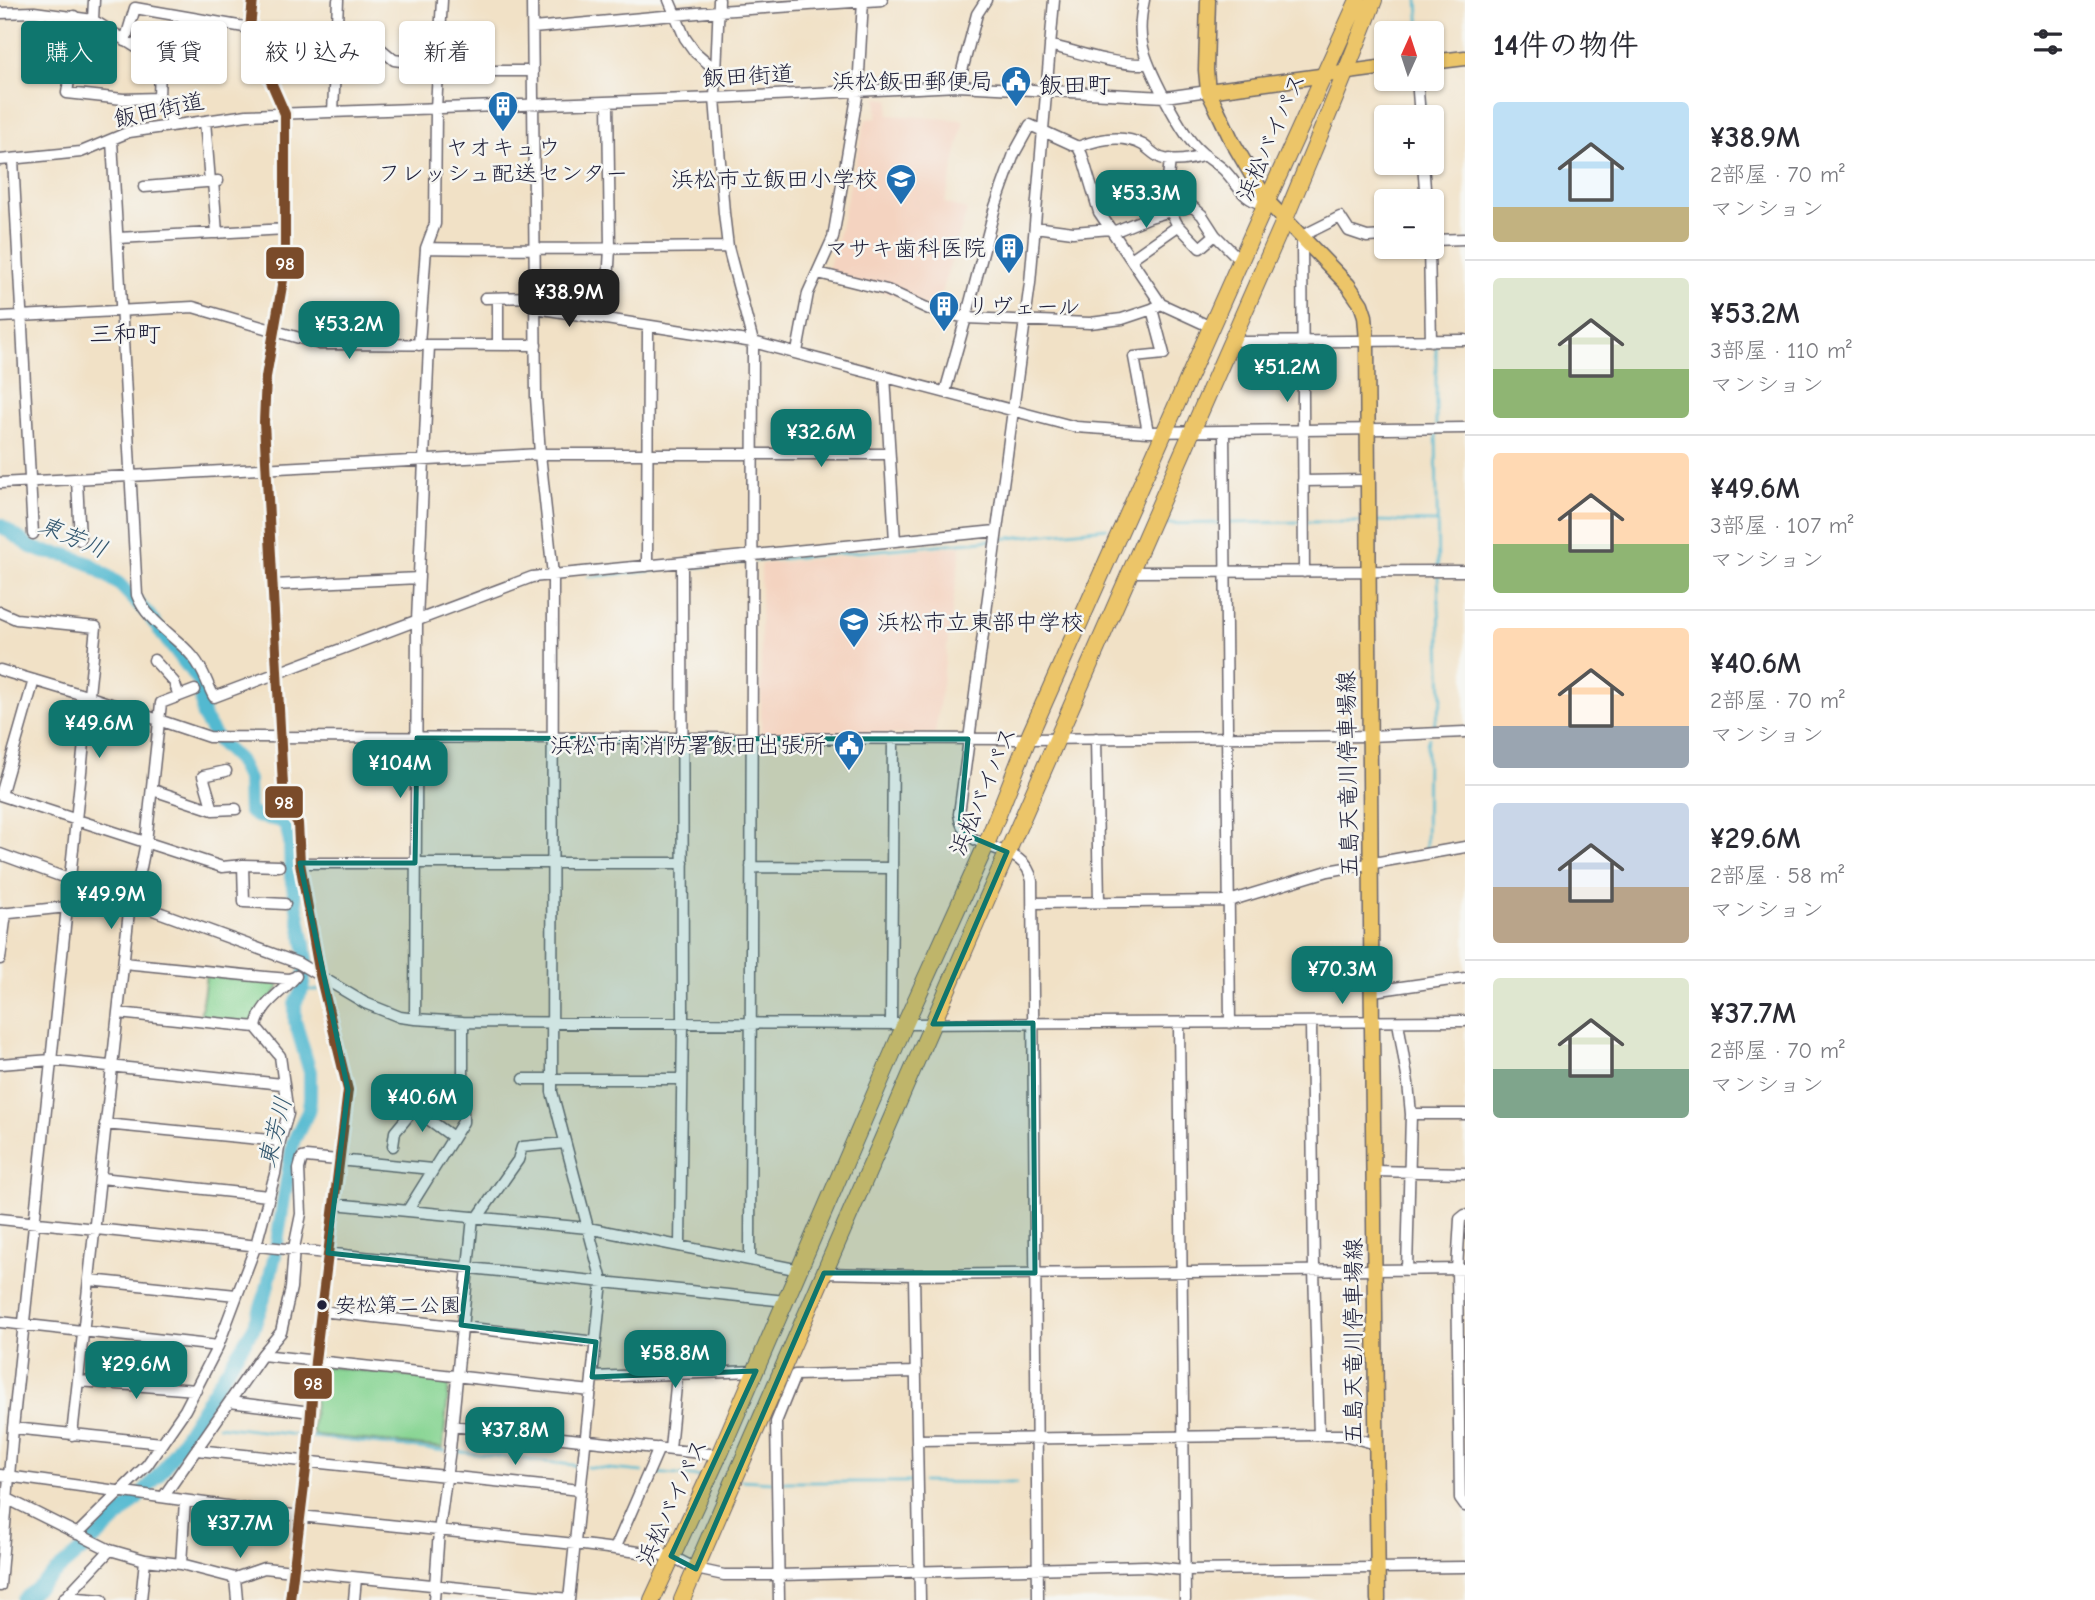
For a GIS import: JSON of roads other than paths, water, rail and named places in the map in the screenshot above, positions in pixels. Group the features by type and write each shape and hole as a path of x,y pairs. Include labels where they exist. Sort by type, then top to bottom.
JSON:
{"highway":[{"name":"浜松バイパス","path":"652,1600 800,1269 898,1024 986,845 1028,739 1357,0"},
{"name":"浜松バイパス","path":"682,1600 1285,219 1374,0"}],"main road":[{"name":"五島天竜川停車場線","path":"1208,0 1206,70 1209,91 1232,141 1266,203 1285,219 1348,285 1361,304 1365,316 1378,1600"},
{"path":"1444,61 1465,58"},
{"path":"1209,91 1374,69"}],"street":[{"path":"93,20 94,0"},
{"path":"251,21 253,0"},
{"path":"337,21 338,0"},
{"path":"441,21 442,0"},
{"path":"6,1498 110,1550 145,1560 181,1564 235,1578 264,1568 569,1600 602,1282 554,1102 551,1079 553,575 536,397 532,0"},
{"path":"669,0 685,38 695,52 717,71"},
{"path":"533,28 677,16 719,6 882,0"},
{"path":"958,86 977,14 986,0"},
{"path":"1038,1600 1033,903 1030,871 1025,863 1007,852 969,836 960,824 959,804 1025,321 1054,0"},
{"path":"1144,0 1141,41 1148,64 1165,97 1199,151 1225,171 1250,201 1266,203"},
{"path":"797,352 808,293 833,238 858,91 863,1"},
{"path":"0,13 34,6 93,20 158,61 159,98"},
{"path":"719,6 715,99 728,247 753,342 750,1259"},
{"path":"125,41 135,8 241,26"},
{"path":"74,16 67,93 122,99 159,98 165,104 173,125"},
{"path":"1050,46 1112,61 1148,64"},
{"path":"495,72 532,71"},
{"path":"272,84 285,114 285,269 265,395 284,804 298,823 300,863 317,973 348,1090 315,1361 307,1461 290,1600"},
{"path":"333,112 334,84"},
{"path":"415,1019 417,621 425,462 426,248 435,224 437,84"},
{"name":"飯田街道","path":"0,160 81,152 129,132 247,115 715,99 958,86 1165,97 1209,91"},
{"path":"606,319 610,248 608,102"},
{"path":"205,121 214,181 216,233"},
{"path":"945,392 995,206 1014,154 1030,125 1078,147 1099,212 1131,259 1156,307 1164,354 1134,357 1147,432"},
{"path":"112,140 137,595 142,607 193,656 204,671 214,697 532,577 996,531"},
{"path":"1078,147 1096,140 1126,140 1140,144 1162,158 1195,158 1205,155"},
{"path":"13,159 33,534"},
{"path":"1170,159 1167,188 1171,211 1178,226 1200,248 1215,234"},
{"path":"144,187 214,181"},
{"path":"1035,226 1073,232 1112,231 1150,217 1193,207 1240,260"},
{"path":"1304,572 1302,236 1340,217 1349,231 1374,237"},
{"path":"1131,259 1178,226"},
{"path":"118,238 286,229"},
{"path":"1444,240 1465,239"},
{"path":"426,248 535,250 728,247"},
{"path":"1429,259 1431,341"},
{"path":"818,272 887,290 931,310 967,318 1090,323 1122,319 1156,307 1211,327"},
{"path":"485,298 536,303 606,319 753,342 1076,427 1147,432 1465,428"},
{"path":"498,298 499,345"},
{"path":"0,317 193,307 320,344 536,345"},
{"path":"647,566 648,326"},
{"path":"1233,339 1244,342 1465,340"},
{"path":"885,376 895,541"},
{"path":"1224,432 1230,1023"},
{"path":"0,483 540,454 889,453"},
{"path":"77,480 79,540"},
{"path":"1303,481 1368,480"},
{"path":"680,1245 683,1022 682,563"},
{"path":"1130,572 1465,571"},
{"path":"274,585 419,578"},
{"path":"0,612 16,619 96,627 13,1428 4,1475 6,1498 0,1586"},
{"path":"154,660 174,682 179,696"},
{"path":"0,670 209,737 231,738 1028,739 1369,736 1465,732"},
{"path":"34,680 0,795 222,867 243,864 279,866"},
{"path":"72,1435 124,963 132,902 146,842 161,703 195,690"},
{"path":"893,738 892,869 898,1024"},
{"path":"1096,738 1099,902"},
{"path":"213,810 203,776 226,771"},
{"path":"152,790 213,810 236,809"},
{"path":"1033,903 1229,901 1328,871 1465,846"},
{"path":"0,854 300,964 365,1003 400,1017 415,1019 551,1023 898,1024 1465,1021"},
{"path":"300,863 683,863"},
{"path":"243,864 244,902 285,904"},
{"path":"751,867 892,869"},
{"path":"0,958 3,913 67,907"},
{"path":"124,963 289,979 295,977"},
{"path":"256,1027 258,1016 267,1002 295,977 300,964"},
{"path":"1373,991 1465,978"},
{"path":"77,1534 147,1465 196,1390 218,1346 257,1245 288,1114 279,1056 256,1027 118,1013"},
{"path":"408,1210 463,1122 463,1022"},
{"path":"1311,1022 1319,1435"},
{"path":"1398,1022 1411,1114 1407,1270"},
{"path":"1180,1023 1185,1600"},
{"path":"0,1064 51,1060 282,1084"},
{"path":"524,1079 682,1079"},
{"path":"393,1146 395,1132 414,1109 453,1137"},
{"path":"1411,1114 1465,1114"},
{"path":"106,1124 280,1141"},
{"path":"434,1600 461,1325 476,1217 518,1160 522,1147 565,1143"},
{"path":"164,1496 261,1355 281,1332 293,1271 290,1248 300,1214 299,1169 302,1158 432,1169"},
{"path":"1374,1171 1465,1172"},
{"path":"101,1178 268,1196"},
{"path":"334,1204 588,1228 800,1269"},
{"path":"1465,1215 1460,1219 1460,1499 1465,1506"},
{"path":"0,1219 786,1301"},
{"path":"824,1273 914,1275 1461,1269"},
{"path":"914,1275 920,1600"},
{"path":"90,1280 236,1295"},
{"path":"321,1311 596,1342"},
{"path":"0,1322 218,1346"},
{"path":"261,1355 591,1391"},
{"path":"592,1377 756,1371"},
{"path":"779,1600 776,1422 795,1375 916,1372"},
{"path":"615,1549 648,1473 664,1448 677,1375"},
{"path":"79,1381 196,1390"},
{"path":"230,1402 311,1412"},
{"path":"452,1426 719,1455"},
{"path":"13,1428 162,1443"},
{"path":"917,1440 1344,1435 1369,1443 1377,1441"},
{"path":"197,1450 580,1490"},
{"path":"4,1475 300,1516 671,1556 696,1569 724,1575 1146,1566 1185,1570 1465,1567"},
{"path":"181,1564 185,1501"},
{"path":"64,1598 110,1550"},
{"path":"141,1600 145,1560"},
{"path":"235,1578 237,1600"},
{"path":"354,1600 356,1578"},
{"path":"64,1598 102,1600"}],"waterway":[{"path":"1418,0 1419,21"},
{"path":"1424,91 1424,105"},
{"path":"1429,175 1430,184"},
{"path":"1436,344 1436,425"},
{"path":"1436,432 1438,569"},
{"path":"1375,521 1436,522"},
{"path":"1228,523 1301,522"},
{"path":"1308,522 1361,522"},
{"path":"1162,524 1221,523"},
{"name":"東芳川","path":"0,525 31,547 67,555 90,564 119,584 148,614 200,682 203,716 219,742 238,760 248,780 249,811 256,816 279,820 286,825 290,841 291,876 307,959 302,990 295,1003 295,1021 310,1072 308,1112 293,1142 275,1255 254,1327 165,1467 104,1531 23,1600"},
{"path":"999,539 1107,528"},
{"path":"755,561 993,540"},
{"path":"686,568 749,562"},
{"path":"588,577 679,568"},
{"path":"1432,731 1442,700 1438,575"},
{"path":"202,705 215,700"},
{"path":"1426,850 1429,738"},
{"path":"302,990 318,990"},
{"path":"218,1426 306,1436"},
{"path":"191,1427 204,1429"},
{"path":"312,1437 445,1451"},
{"path":"452,1451 581,1466"},
{"path":"587,1467 643,1472"},
{"path":"653,1473 703,1477"},
{"path":"741,1480 772,1482"},
{"path":"779,1482 916,1482"},
{"path":"923,1482 1017,1483"}],"place":[{"name":"浜松飯田郵便局","path":"1016,108"},
{"name":"ヤオキュウ フレッシュ配送センター","path":"503,133"},
{"name":"浜松市立飯田小学校","path":"901,206"},
{"name":"マサキ歯科医院","path":"1009,275"},
{"name":"リヴェール","path":"944,333"},
{"name":"浜松市立東部中学校","path":"854,649"},
{"name":"浜松市南消防署飯田出張所","path":"849,772"},
{"name":"安松第二公園","path":"322,1305"}],"district":[{"name":"飯田町","path":"1075,85"},
{"name":"三和町","path":"125,334"}]}
